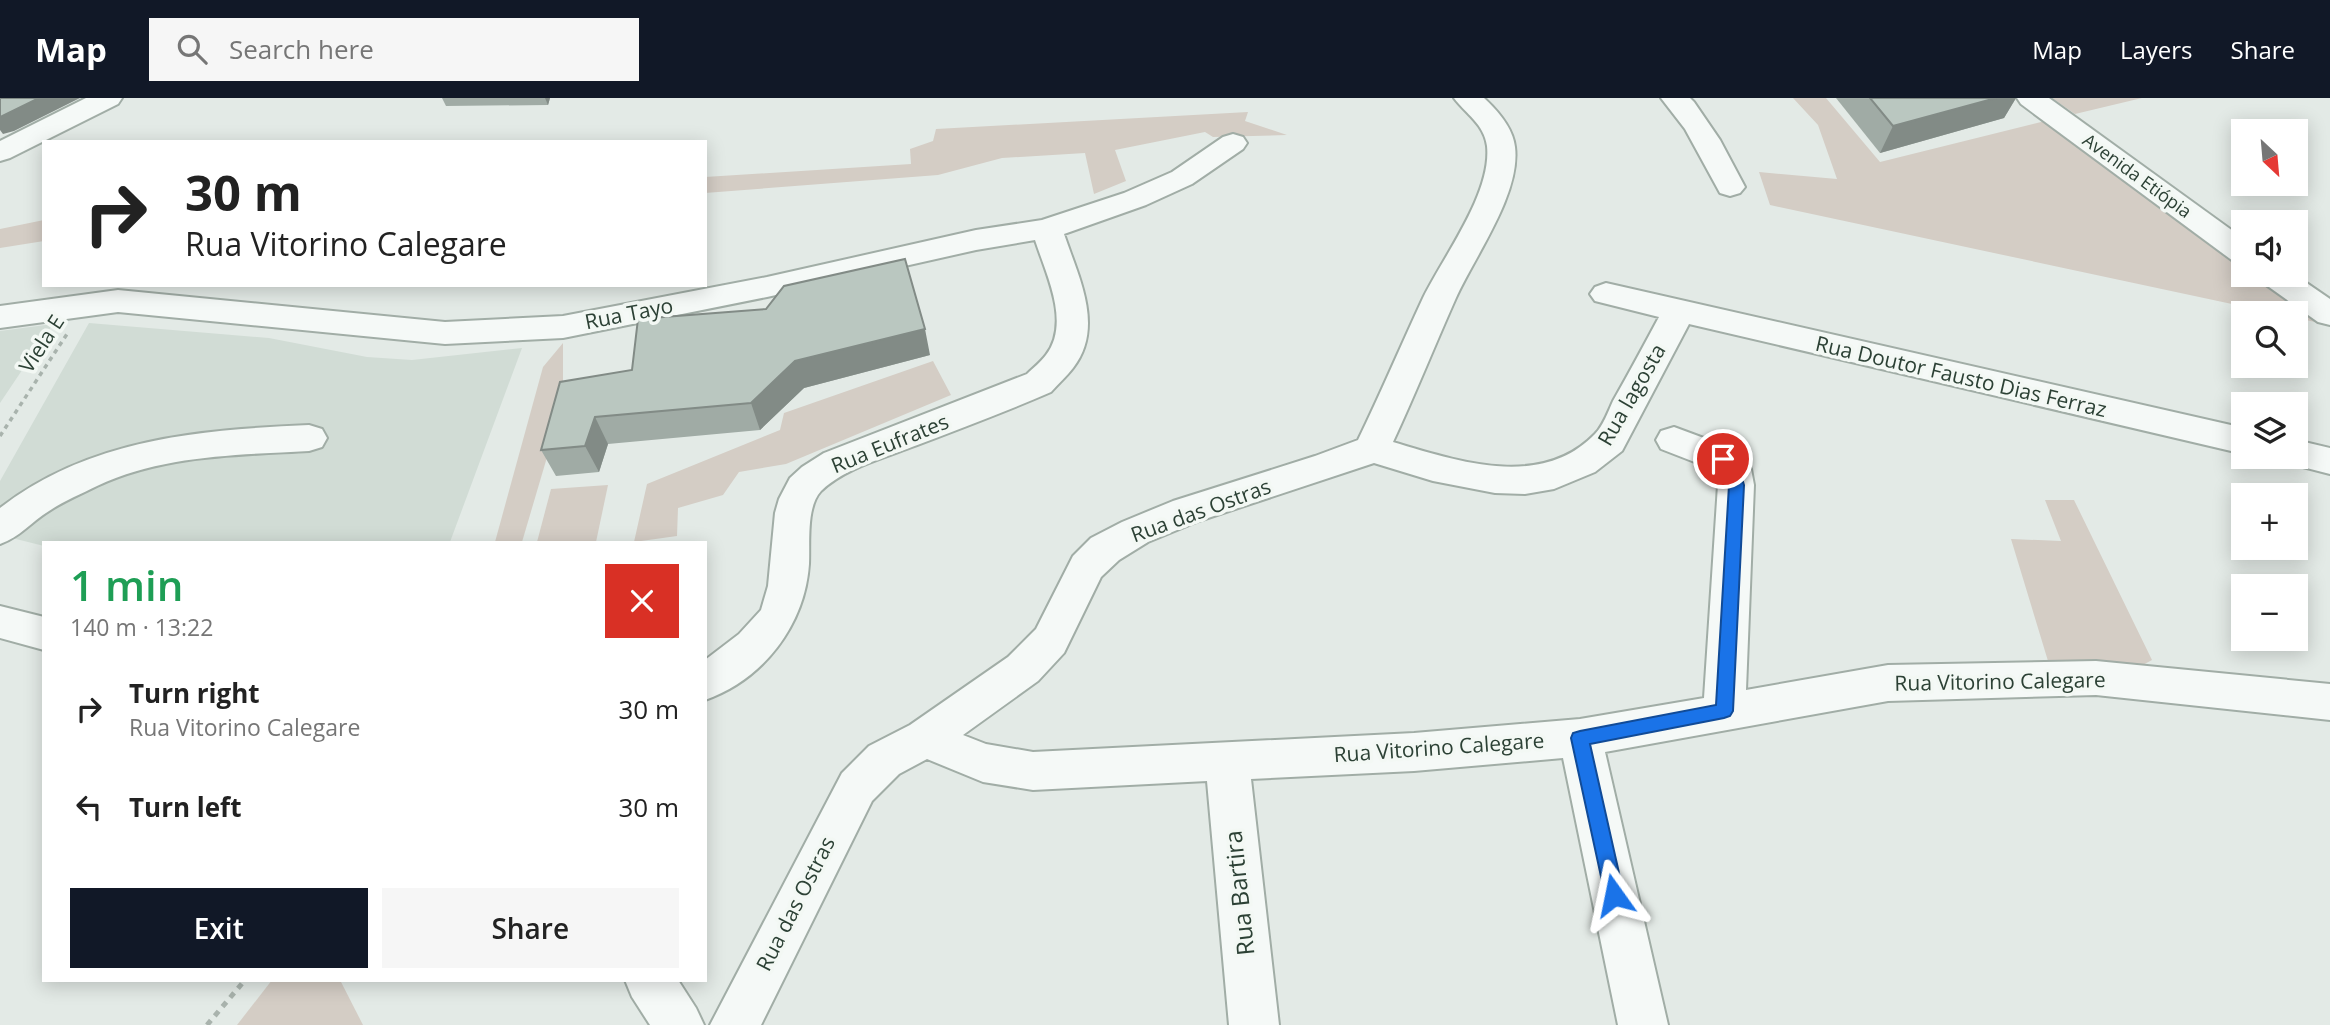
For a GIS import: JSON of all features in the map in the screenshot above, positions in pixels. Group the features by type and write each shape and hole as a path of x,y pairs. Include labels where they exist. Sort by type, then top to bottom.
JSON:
{"street":[{"path":"0,152 108,98"},
{"path":"1675,98 1708,140 1730,187"},
{"name":"Avenida Etiópia","path":"2031,98 2231,244"},
{"path":"1372,449 1449,277 1489,203 1502,154 1496,130 1475,104"},
{"name":"Rua Tayo","path":"0,317 118,302 445,333 563,327 726,295 976,240 1047,229 1135,199 1182,178 1233,143"},
{"name":"Rua Eufrates","path":"707,682 746,653 777,619 789,588 796,500 815,475 837,462 1039,383 1062,359 1073,331 1070,298 1047,229"},
{"path":"2291,287 2330,314"},
{"name":"Rua Doutor Fausto Dias Ferraz","path":"1606,294 1678,313 2231,438"},
{"name":"Rua lagosta","path":"1372,449 1492,481 1527,480 1576,468 1594,457 1609,442 1678,313"},
{"path":"0,529 35,502 87,475 149,454 210,443 309,438"},
{"path":"1674,440 1723,459 1733,469 1736,485 1724,711"},
{"name":"Rua das Ostras","path":"735,1025 857,787 884,760 925,738 1023,669 1050,641 1087,567 1105,549 1135,532 1186,512 1372,449"},
{"path":"2308,456 2330,461"},
{"path":"0,622 42,633"},
{"name":"Rua Vitorino Calegare","path":"925,738 983,763 1033,771 1413,752 1580,738 1888,683 2096,678 2330,702"},
{"path":"1580,738 1643,1025"},
{"name":"Rua Bartira","path":"1227,761 1254,1025"},
{"path":"650,982 679,1025"}],"path":[{"name":"Viela E","path":"0,436 87,304"},
{"path":"207,1025 243,982"}],"shaded area":[{"path":"1793,98 1826,98 1880,162 2049,120 2231,258 2231,287 2270,287 2290,301 2231,301 2231,304 1770,205 1759,172 1837,179 1818,125"},
{"path":"2052,98 2142,98 2075,114"},
{"path":"1248,112 1245,121 1287,135 1213,137 1205,132 1115,150 1126,181 1094,194 1085,153 1002,158 938,175 707,193 707,177 911,164 910,149 933,141 936,129"},
{"path":"42,220 42,241 0,248 0,229"},
{"path":"2308,314 2320,323 2308,320"},
{"path":"89,323 269,338 367,357 412,360 522,348 450,541 42,541 42,546 0,535 0,481"},
{"path":"53,324 0,403 0,331"},
{"path":"563,343 563,403 522,541 495,541 543,367"},
{"path":"933,361 951,395 786,464 739,472 723,495 678,508 677,536 634,541 647,484 780,430 784,413"},
{"path":"608,485 596,541 537,541 551,489"},
{"path":"2045,500 2074,500 2152,660 2139,667 2048,661 2011,539 2061,541"},
{"path":"270,982 341,982 363,1025 237,1025"}],"building":[{"path":"0,98 39,98 0,117"},
{"path":"1870,98 1996,98 1893,126"},
{"path":"905,259 925,329 795,361 751,403 595,417 585,446 541,450 560,382 632,370 638,319 766,309 784,286"}],"route":[{"path":"1614,895 1580,738 1724,711 1736,485 1733,469 1723,459"}]}
